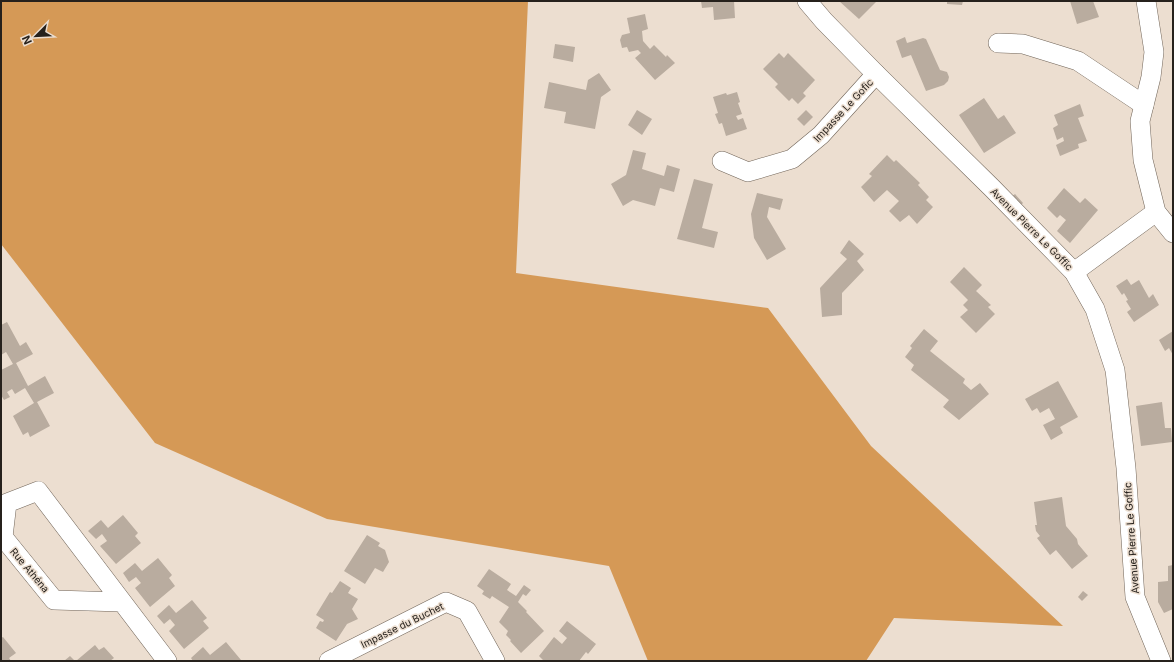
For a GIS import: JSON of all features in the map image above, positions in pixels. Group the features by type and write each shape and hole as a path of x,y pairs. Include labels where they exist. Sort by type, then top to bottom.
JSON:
{"street":[{"name":"Avenue Pierre Le Goffic","path":"806,1 876,74 992,188 1074,272 1095,309 1115,370 1126,468 1135,597 1161,661"},
{"path":"1146,1 1154,52 1151,77 1140,121 1143,160 1156,212 1173,233"},
{"path":"998,43 1023,44 1078,61 1144,105"},
{"name":"Impasse Le Gofic","path":"722,161 748,172 792,159 821,135 876,74"},
{"path":"1074,272 1156,212"},
{"name":"Rue Athéna","path":"122,602 54,600 2,537 7,503 38,491 167,661"},
{"name":"Impasse du Buchet","path":"329,661 446,602 467,611 495,661"}],"shaded area":[{"path":"1,1 528,1 516,273 768,308 871,446 1063,626 894,618 866,661 648,661 609,566 327,519 155,443 1,244"}],"building":[{"path":"701,1 734,1 735,18 714,20 713,7 702,8"},
{"path":"839,1 875,1 876,2 859,19"},
{"path":"947,1 963,1 962,5 947,4"},
{"path":"1070,1 1093,1 1099,17 1077,24"},
{"path":"645,14 648,29 642,31 643,41 650,49 654,45 666,57 667,55 675,63 655,80 635,58 641,53 638,50 629,52 627,47 622,48 620,40 622,35 630,33 627,18"},
{"path":"905,37 907,43 923,38 926,39 940,70 947,72 949,77 948,81 944,85 926,91 911,55 902,58 896,41"},
{"path":"555,44 575,47 573,62 553,58"},
{"path":"779,53 784,58 788,53 815,80 803,93 806,96 798,104 792,98 789,101 775,87 778,84 763,69"},
{"path":"599,73 611,90 601,97 595,129 564,123 566,112 544,108 549,82 586,90 588,80"},
{"path":"737,92 740,102 738,103 742,114 736,116 738,120 743,118 747,129 726,136 722,123 719,124 715,114 718,113 713,97 726,93 727,95"},
{"path":"984,98 998,119 1004,115 1016,133 984,153 959,115"},
{"path":"1080,104 1084,116 1078,118 1087,141 1078,144 1079,148 1060,156 1056,145 1064,141 1063,137 1057,140 1053,128 1058,125 1054,115"},
{"path":"637,110 652,119 642,135 628,125"},
{"path":"806,110 813,117 804,126 797,119"},
{"path":"633,150 646,153 642,169 664,176 667,165 680,169 674,192 660,188 655,206 633,200 623,206 611,184 626,175"},
{"path":"887,155 894,162 896,160 920,183 918,185 929,197 926,200 933,207 917,224 909,215 900,222 889,211 899,201 887,190 874,202 861,187 872,176 869,174"},
{"path":"694,179 713,184 702,228 718,232 714,248 677,239"},
{"path":"1064,188 1080,203 1085,198 1098,210 1070,243 1057,231 1066,220 1060,215 1057,218 1047,208"},
{"path":"757,193 783,199 780,210 769,207 767,217 786,249 767,260 754,238 751,214"},
{"path":"1015,194 1023,203 1018,208 1009,199"},
{"path":"849,240 864,254 857,261 864,270 842,293 842,315 822,317 820,288 847,259 840,253"},
{"path":"964,267 982,285 976,291 991,305 988,307 995,314 976,333 960,317 968,310 963,305 968,300 950,282"},
{"path":"1127,279 1131,285 1139,280 1149,298 1153,294 1159,305 1134,322 1127,312 1131,309 1126,301 1128,300 1124,293 1122,295 1116,286"},
{"path":"7,322 20,346 26,342 33,354 16,363 28,386 45,376 54,393 37,402 50,426 30,437 28,432 23,435 13,416 34,403 25,388 15,394 12,389 7,392 10,397 4,400 1,395 1,370 13,364 6,352 1,355 1,325"},
{"path":"924,329 938,341 930,351 965,379 963,383 971,390 980,383 989,394 959,420 943,407 949,400 911,370 914,365 905,357 912,348 910,346"},
{"path":"1173,331 1173,355 1169,348 1165,351 1159,340"},
{"path":"1058,381 1078,417 1060,427 1063,433 1051,440 1043,425 1055,419 1049,408 1040,413 1037,408 1032,411 1025,399"},
{"path":"1162,402 1165,428 1171,428 1172,442 1141,446 1136,406"},
{"path":"1062,497 1066,526 1088,556 1072,569 1056,550 1050,555 1037,538 1040,536 1036,531 1035,525 1037,525 1034,502"},
{"path":"123,515 138,533 135,536 141,543 116,564 100,546 107,541 102,534 96,539 88,531 101,520 108,528"},
{"path":"367,535 380,543 378,546 385,550 389,562 383,572 375,568 365,584 344,571"},
{"path":"158,558 172,575 169,578 175,586 150,607 135,588 141,583 136,577 129,582 123,573 135,563 142,571"},
{"path":"1173,565 1173,609 1164,613 1158,602 1158,582 1168,581 1168,566"},
{"path":"489,569 511,584 507,590 516,596 524,585 531,590 526,596 523,594 518,602 544,631 521,653 506,635 508,631 499,622 509,607 492,596 490,599 482,594 484,591 477,586"},
{"path":"340,581 351,588 348,593 358,599 352,609 358,619 347,624 336,641 316,628 320,621 323,622 324,620 316,615 330,592 332,593"},
{"path":"1083,591 1088,595 1082,601 1078,597"},
{"path":"192,600 207,618 203,621 209,628 184,649 169,631 175,625 170,619 164,624 157,616 169,605 176,613"},
{"path":"567,621 596,644 588,654 586,652 579,661 544,661 539,656 554,637 562,644 567,638 559,631"},
{"path":"3,637 16,653 9,658 11,661 1,661 1,638"},
{"path":"226,642 241,660 240,661 193,661 191,658 203,647 210,655"},
{"path":"95,645 99,650 104,647 114,658 110,661 76,661"},
{"path":"70,656 75,661 64,661"}]}
